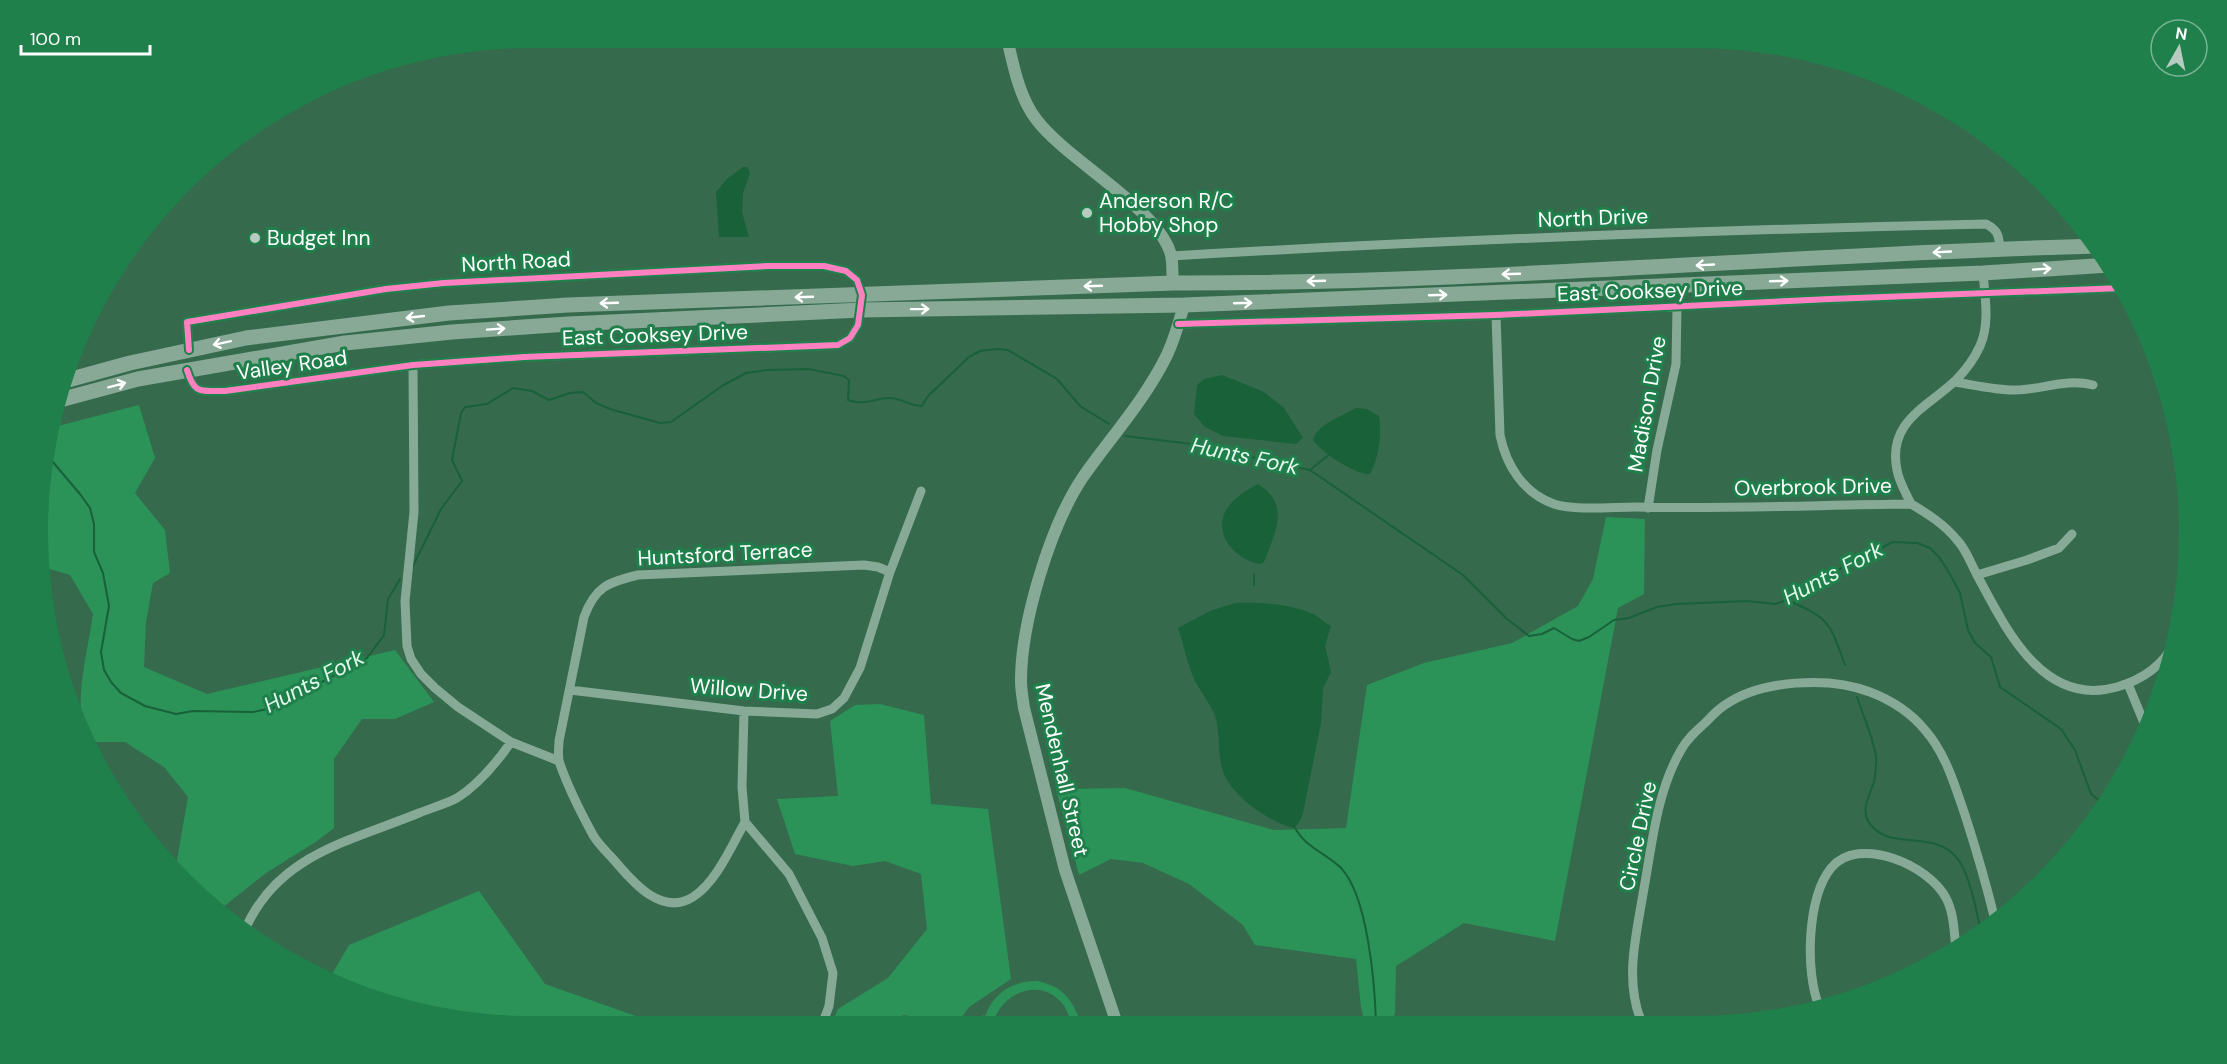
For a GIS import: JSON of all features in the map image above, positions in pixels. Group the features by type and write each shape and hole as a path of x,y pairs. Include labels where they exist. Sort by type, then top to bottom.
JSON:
{"highway":[{"path":"67,398 187,370 345,343 452,332 862,302 1173,283 1248,283 1631,270 2000,249 2085,246"},
{"path":"73,379 130,363 246,338 449,313 568,304 862,302 1086,306 1184,305 1983,273 2099,266"},
{"path":"1086,306 1137,292 1168,291 1173,283"},
{"path":"1184,305 1190,295 1248,283"}],"street":[{"path":"1009,48 1015,72 1034,117 1047,134 1143,214 1158,231 1171,256 1173,283"},
{"name":"North Drive","path":"1171,256 1400,242 1986,224 1995,228 1999,235 2000,249"},
{"name":"North Road","path":"189,350 187,322 386,289 444,283 752,267 824,266 846,271 857,280 862,302"},
{"path":"1911,504 1897,469 1898,440 1906,423 1921,407 1955,382 1970,366 1981,345 1986,326 1983,273"},
{"name":"East Cooksey Drive","path":"1178,324 1496,315 2113,288"},
{"name":"East Cooksey Drive","path":"414,365 524,357 838,345 850,338 858,325 862,302"},
{"name":"Mendenhall Street","path":"1114,1016 1065,870 1024,708 1021,684 1022,662 1031,608 1062,515 1082,479 1149,387 1167,356 1184,305"},
{"name":"Madison Drive","path":"1648,508 1657,450 1676,364 1677,307"},
{"name":"Overbrook Drive","path":"1496,315 1500,435 1507,462 1524,485 1554,504 1648,508 1911,504 1930,514 1959,541 2014,639 2037,668 2056,682 2078,690 2104,691 2128,684 2158,667 2161,662"},
{"path":"414,365 414,512 405,601 406,646 421,674 458,707 511,742 559,761 594,837 636,885 651,896 665,902 680,902 693,898 702,890 717,871 745,822 742,787 744,711"},
{"name":"Valley Road","path":"187,370 191,385 199,390 225,391 414,365"},
{"path":"1955,382 2013,390 2066,382 2093,385"},
{"name":"Willow Drive","path":"570,690 744,711 817,714 832,709 844,698 860,668 890,572 921,492"},
{"path":"1977,574 2027,561 2059,548 2072,534"},
{"name":"Huntsford Terrace","path":"559,761 559,741 584,617 590,600 601,588 615,580 638,575 864,565 890,572"},
{"name":"Circle Drive","path":"1640,1016 1634,1000 1633,963 1654,830 1668,778 1681,750 1698,728 1724,705 1757,690 1795,683 1851,687 1870,692 1902,708 1914,718 1941,751 1982,869 1993,913"},
{"path":"2128,684 2142,717"},
{"path":"247,923 272,886 302,861 457,797 493,766 511,742"},
{"path":"745,822 789,874 822,938 833,974 826,1016"},
{"path":"1817,1001 1810,959 1810,938 1816,905 1822,885 1832,867 1849,856 1862,854 1890,857 1919,872 1939,887 1947,899 1953,919 1955,940"}],"shaded area":[{"path":"743,167 747,167 750,173 743,193 742,212 749,237 719,237 716,192 727,179"},
{"path":"1222,375 1264,392 1284,408 1303,438 1296,444 1223,436 1205,427 1194,414 1197,385 1204,379"},
{"path":"139,405 155,458 135,493 165,530 170,573 153,583 146,622 144,667 207,694 395,650 434,702 395,719 362,719 334,759 334,828 266,873 225,906 177,860 188,797 164,767 125,742 96,742 81,706 93,614 70,575 49,569 49,564 49,500 60,425"},
{"path":"1356,408 1367,409 1379,416 1379,446 1370,474 1364,474 1340,462 1323,451 1313,440 1315,434 1325,425"},
{"path":"1258,484 1274,501 1278,520 1264,562 1260,564 1243,558 1230,546 1225,538 1222,521 1231,503"},
{"path":"1606,517 1645,519 1644,594 1618,608 1555,941 1464,923 1396,966 1394,1016 1363,1016 1356,959 1255,945 1243,925 1189,884 1143,863 1111,859 1079,875 1056,789 1125,788 1274,830 1346,828 1367,685 1424,663 1512,643 1578,606 1593,579"},
{"path":"1235,603 1264,603 1293,608 1311,613 1331,626 1325,646 1331,672 1323,688 1321,723 1303,813 1294,828 1273,820 1251,806 1226,778 1222,768 1218,727 1214,713 1192,675 1178,628 1210,611"},
{"path":"880,704 924,715 931,804 988,809 1011,979 969,1007 962,1016 835,1016 838,1009 888,978 927,929 921,874 885,861 853,866 795,854 777,799 838,796 830,721 855,705"},
{"path":"479,891 545,984 636,1016 500,1015 438,1007 407,1000 333,973 349,945"},
{"path":"1037,981 1061,991 1071,1002 1078,1016 1069,1016 1061,1002 1049,993 1029,990 1010,998 996,1016 986,1016 998,995 1012,986"}],"waterway":[{"name":"Hunts Fork","path":"413,566 441,509 462,481 452,460 461,413 465,407 487,404 513,388 532,391 549,400 570,393 583,392 596,403 610,409 660,423 671,422 722,386 746,373 809,369 844,376 849,380 848,400 853,402 890,398 922,406 928,396 969,357 980,351 997,349 1008,350 1057,379 1080,406 1109,424"},
{"name":"Hunts Fork","path":"1125,436 1192,444 1310,470 1463,575 1506,618 1529,636 1542,634 1554,628 1579,641 1614,620 1629,618 1657,607 1676,604 1747,601 1776,604 1893,542 1917,543 1930,548 1950,574 1960,593 1968,630 1975,643 1991,657 2000,687 2061,729 2075,750 2091,794 2098,799"},
{"path":"1310,470 1331,453"},
{"name":"Hunts Fork","path":"53,462 90,508 94,524 94,552 103,573 109,606 101,652 104,670 121,693 145,706 176,714 193,711 253,712 273,708 367,658 384,635 388,599 400,579"},
{"path":"1254,574 1254,585"},
{"path":"1787,600 1812,612 1826,624 1835,639 1845,665"},
{"path":"1857,697 1871,736 1876,760 1874,782 1865,810 1868,821 1876,831 1887,836 1936,844 1947,849 1957,858 1966,874 1979,924"},
{"path":"1294,826 1309,845 1341,868 1358,899 1372,965 1376,1016"}],"cycle path":[{"path":"187,370 196,388 205,391 225,391 413,365 524,357 838,345 850,338 858,325 862,295 857,280 846,271 824,266 769,266 444,283 386,289 187,322 189,350"},
{"path":"1178,324 1496,315 2113,288"}],"place":[{"name":"Anderson R/C Hobby Shop","path":"1087,213"},
{"name":"Budget Inn","path":"255,238"}]}
